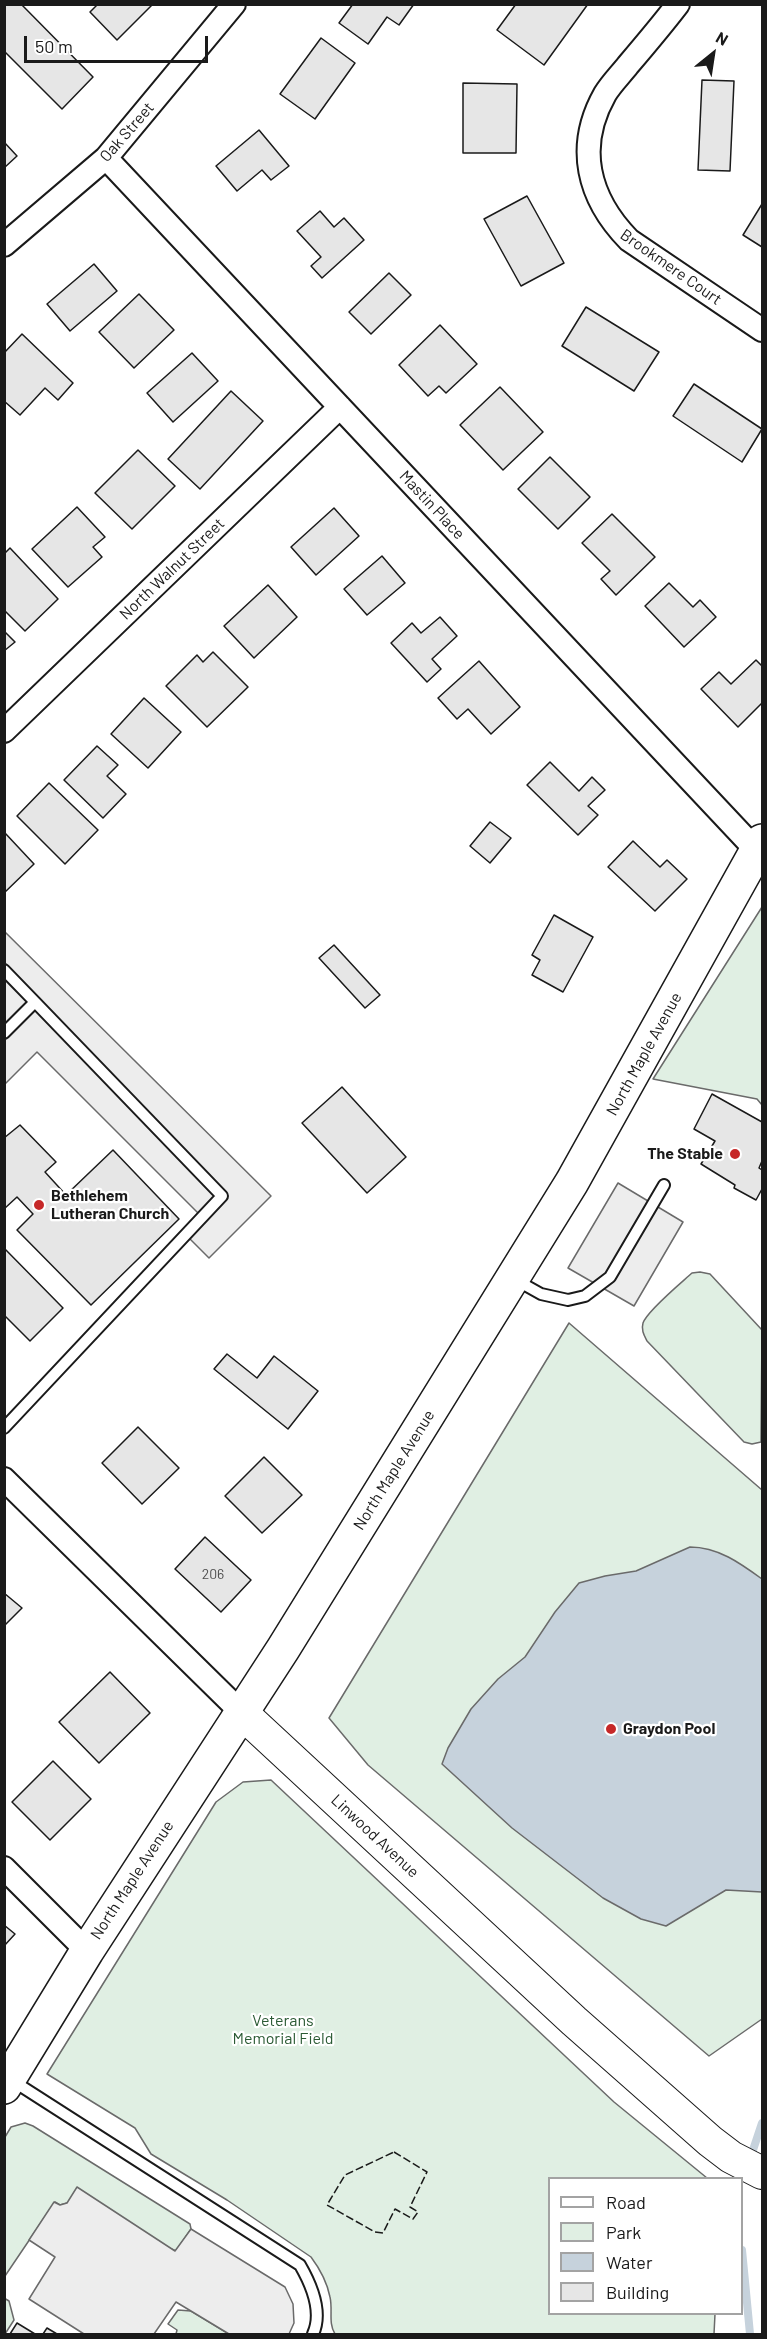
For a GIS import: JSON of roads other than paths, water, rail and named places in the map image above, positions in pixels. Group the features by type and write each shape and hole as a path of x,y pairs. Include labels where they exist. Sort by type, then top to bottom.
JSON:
{"main road":[{"name":"North Maple Avenue","path":"7,2083 87,1951 242,1713 572,1182 760,846"},
{"name":"Linwood Avenue","path":"242,1713 574,2021 710,2141 731,2157 762,2173"}],"street":[{"name":"Oak Street","path":"4,245 106,158 234,4"},
{"name":"Brookmere Court","path":"678,4 606,92 594,118 588,146 590,174 602,206 611,222 629,240 762,330"},
{"name":"Mastin Place","path":"106,158 340,407 760,846"},
{"name":"North Walnut Street","path":"4,731 340,407"},
{"name":"Linwood Avenue","path":"4,1479 242,1713"},
{"path":"4,1868 87,1951"}],"lane":[{"path":"4,970 222,1196 4,1428"},
{"path":"4,1033 34,1002"},
{"path":"513,1278 541,1294 568,1300 585,1296 610,1277 664,1185"},
{"path":"7,2083 300,2265 312,2286 315,2329 313,2334"}],"water":[{"name":"Graydon Pool","path":"690,1547 719,1553 762,1579 762,1892 726,1890 666,1926 641,1919 603,1898 512,1828 442,1764 448,1748 471,1709 498,1679 525,1657 555,1612 579,1583 636,1571"}],"waterway":[{"path":"750,2159 762,2123"},
{"path":"743,2260 750,2334"}],"place":[{"name":"The Stable","path":"735,1154"},
{"name":"Bethlehem Lutheran Church","path":"39,1205"},
{"name":"Graydon Pool","path":"611,1729"}],"park label":[{"name":"Veterans Memorial Field","path":"283,2030"}]}
